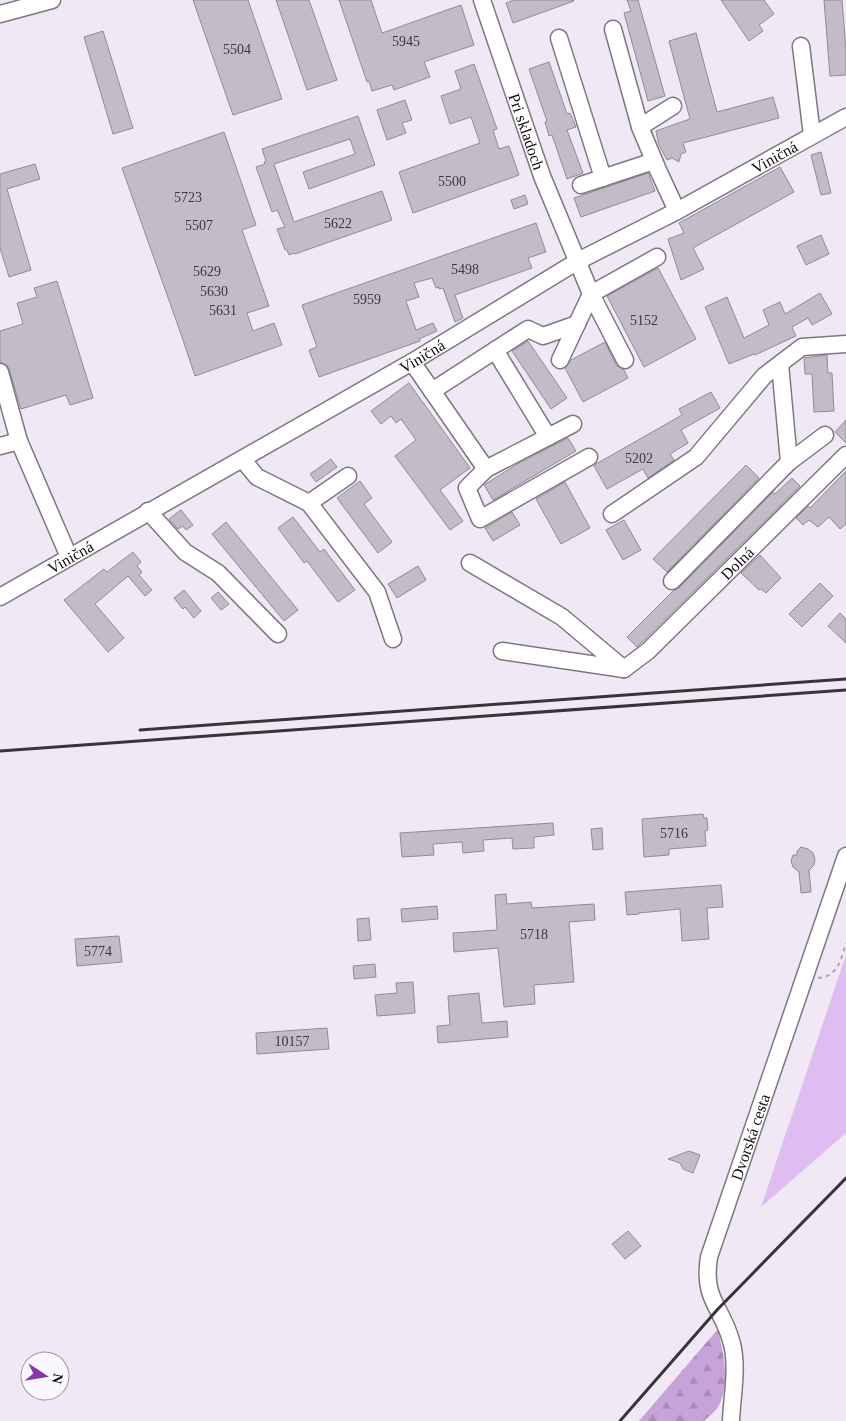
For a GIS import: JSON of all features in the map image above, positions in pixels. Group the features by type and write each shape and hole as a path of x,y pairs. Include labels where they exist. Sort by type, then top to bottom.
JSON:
{"street":[{"path":"0,14 52,0"},
{"name":"Pri skladoch","path":"482,0 542,176 591,294 626,360"},
{"path":"614,29 640,127 677,211"},
{"path":"558,38 603,178"},
{"path":"801,46 812,135"},
{"path":"640,127 673,106"},
{"name":"Viničná","path":"0,597 412,362 578,261 677,211 846,117"},
{"path":"581,185 654,161"},
{"path":"560,360 591,294 657,257"},
{"path":"432,391 528,329 543,336 577,324"},
{"path":"612,514 696,457 764,376 802,347 846,344"},
{"path":"495,350 548,437"},
{"path":"412,362 486,469"},
{"path":"780,364 789,462"},
{"path":"0,372 19,441 69,557"},
{"path":"574,424 486,469 468,488 480,519 589,457"},
{"path":"672,581 789,462 825,435"},
{"path":"0,446 19,441"},
{"name":"Dolná","path":"624,669 648,651 846,455"},
{"path":"243,460 257,477 309,503 377,592 393,639"},
{"path":"309,503 348,476"},
{"path":"148,511 184,552 218,573 278,634"},
{"path":"470,564 562,617 624,669"},
{"path":"502,652 624,669"},
{"name":"Dvorská cesta","path":"731,1421 734,1356 729,1335 710,1294 707,1277 708,1262 846,856"}],"path":[{"path":"806,975 822,978 833,973 846,943"}],"shaded area":[{"path":"846,955 846,1133 761,1207"}],"green space":[{"path":"718,1329 724,1358 725,1379 722,1398 715,1411 704,1421 639,1421"}],"building":[{"path":"193,0 248,0 282,99 233,115"},
{"path":"276,0 309,0 337,80 307,90"},
{"path":"339,0 371,0 382,33 461,5 474,45 424,62 430,77 394,90 392,85 372,91 369,81 367,82"},
{"path":"514,0 574,1 513,23 506,3"},
{"path":"627,0 638,0 665,96 648,101 624,13 631,11"},
{"path":"721,0 764,0 774,14 759,25 763,31 749,41"},
{"path":"824,0 842,0 846,75 830,76"},
{"path":"103,31 133,128 113,134 84,37"},
{"path":"696,33 717,112 773,97 779,118 683,143 686,152 681,154 679,162 672,158 667,160 659,145 656,131 690,119 669,41"},
{"path":"549,62 567,114 570,113 576,127 567,130 583,173 567,179 552,135 549,136 545,122 547,121 529,69"},
{"path":"474,64 497,129 493,130 499,149 509,146 519,175 413,213 399,172 480,143 471,117 450,124 441,96 461,89 455,71"},
{"path":"405,100 412,120 402,123 406,133 387,140 377,110"},
{"path":"358,116 375,165 309,189 303,172 355,154 350,139 274,164 294,222 382,191 392,220 289,255 287,250 285,250 277,229 285,227 277,210 272,212 256,167 265,164 264,162 266,161 262,149"},
{"path":"224,132 256,225 242,230 269,306 247,313 253,331 274,323 282,345 195,376 122,168"},
{"path":"821,152 831,193 821,195 811,155"},
{"path":"35,164 40,179 7,189 31,270 9,277 0,248 0,174"},
{"path":"780,167 794,192 693,248 704,269 681,280 668,239 684,233 679,223"},
{"path":"648,173 655,191 581,217 574,198"},
{"path":"525,195 528,204 514,209 511,200"},
{"path":"536,223 546,252 528,258 532,268 455,295 463,318 455,322 443,288 436,288 432,278 414,283 419,297 406,301 416,330 433,323 437,331 419,339 420,341 319,377 309,350 317,347 302,305"},
{"path":"821,235 829,254 806,265 797,246"},
{"path":"658,268 696,339 644,367 607,296"},
{"path":"57,281 93,398 70,405 66,395 21,409 9,369 7,365 0,362 0,331 23,324 17,303 37,297 34,288"},
{"path":"820,293 832,314 812,325 808,318 792,327 796,336 755,355 729,364 705,307 727,297 744,338 769,325 763,310 780,302 785,314"},
{"path":"528,341 567,398 551,409 512,351"},
{"path":"605,342 616,365 624,370 628,378 583,402 565,368 571,360"},
{"path":"827,355 828,373 832,373 834,411 814,412 812,374 805,374 804,358"},
{"path":"409,383 470,468 440,490 463,521 450,530 395,456 416,440 401,419 396,423 391,416 381,424 371,411"},
{"path":"711,392 720,408 681,430 688,443 670,454 674,460 648,478 643,469 607,489 594,466 596,464 682,415 679,409"},
{"path":"846,420 846,443 835,432"},
{"path":"568,438 576,451 493,500 484,485 519,463"},
{"path":"331,459 337,467 316,482 310,474"},
{"path":"746,465 759,478 667,572 653,559"},
{"path":"846,471 846,524 840,529 829,517 818,527 809,520 803,525 796,518 808,506 810,508"},
{"path":"792,478 800,486 637,647 627,637 673,591 679,588 773,492 775,494"},
{"path":"360,481 372,498 364,504 392,542 378,553 337,498"},
{"path":"565,482 590,528 561,544 536,499"},
{"path":"181,510 193,525 186,530 183,526 178,529 169,519"},
{"path":"512,512 520,525 493,541 485,528"},
{"path":"293,517 320,552 324,549 355,590 338,602 307,561 304,563 278,528"},
{"path":"624,520 641,550 623,560 606,530"},
{"path":"226,522 298,610 284,621 212,534"},
{"path":"133,552 141,562 137,566 142,572 139,575 152,590 145,596 128,576 95,604 124,638 108,652 64,600 104,569 107,572"},
{"path":"760,555 781,578 766,593 761,589 759,590 741,573"},
{"path":"418,566 426,580 397,598 388,584"},
{"path":"820,583 833,596 802,627 789,614"},
{"path":"184,590 201,611 194,618 174,598"},
{"path":"218,592 229,604 221,610 211,598"},
{"path":"840,613 846,619 846,643 828,626"},
{"path":"703,814 704,818 707,818 708,830 705,831 706,846 669,849 669,855 644,857 642,819"},
{"path":"553,823 554,835 534,837 534,848 513,849 512,838 483,840 484,851 463,853 462,842 433,844 434,855 402,857 400,833"},
{"path":"602,828 603,849 593,850 591,829"},
{"path":"801,847 813,853 815,859 814,865 809,870 811,892 801,893 799,872 793,867 791,861 793,855 797,855 797,851"},
{"path":"721,885 723,907 707,908 709,939 682,941 680,909 627,915 625,892"},
{"path":"506,894 507,904 531,902 532,908 594,904 595,920 569,922 574,982 534,985 535,1004 504,1007 498,948 454,952 453,933 497,930 495,895"},
{"path":"437,906 438,919 402,922 401,909"},
{"path":"369,918 371,940 358,941 357,919"},
{"path":"119,936 122,962 77,966 75,939"},
{"path":"375,964 376,977 354,979 353,966"},
{"path":"413,982 415,1013 377,1016 375,995 397,993 396,983"},
{"path":"479,993 482,1023 507,1021 508,1037 438,1043 437,1026 450,1025 448,996"},
{"path":"327,1028 329,1049 257,1054 256,1033"},
{"path":"689,1151 700,1155 693,1173 683,1169 680,1163 668,1159"},
{"path":"628,1231 641,1246 625,1259 612,1244"}],"railway":[{"path":"140,730 846,679"},
{"path":"0,751 846,690"},
{"path":"620,1421 717,1310 846,1178"}]}
